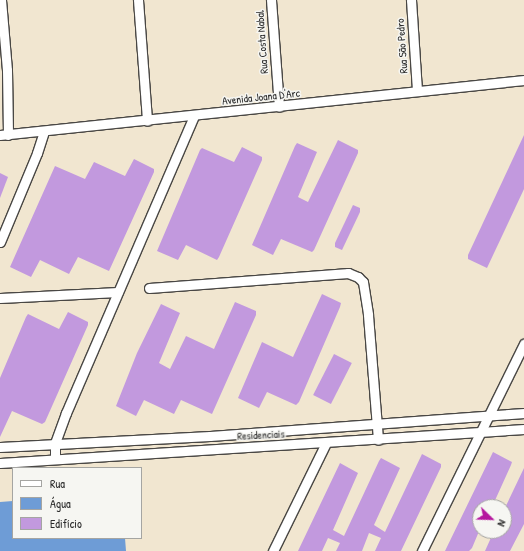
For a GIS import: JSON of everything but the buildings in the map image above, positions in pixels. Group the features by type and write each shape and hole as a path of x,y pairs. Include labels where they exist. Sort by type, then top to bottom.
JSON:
{"street":[{"path":"1,0 7,70 4,135"},
{"path":"138,0 147,121"},
{"name":"Rua Costa Nabal","path":"271,0 279,107"},
{"name":"Rua São Pedro","path":"410,0 417,90"},
{"name":"Avenida Joana D'Arc","path":"4,135 279,107 417,90 524,80"},
{"path":"55,459 55,443 194,116"},
{"path":"0,242 37,153 44,131"},
{"path":"149,288 348,274 358,276 363,282 368,315 378,440"},
{"path":"0,298 118,292"},
{"path":"422,551 524,344"},
{"name":"Residenciais","path":"0,447 210,436 524,413"},
{"name":"Residenciais","path":"0,463 326,444 524,429"},
{"path":"210,436 211,450"},
{"path":"273,551 326,444"}],"water":[{"path":"12,501 12,539 125,539 126,551 0,551 0,502"}]}
